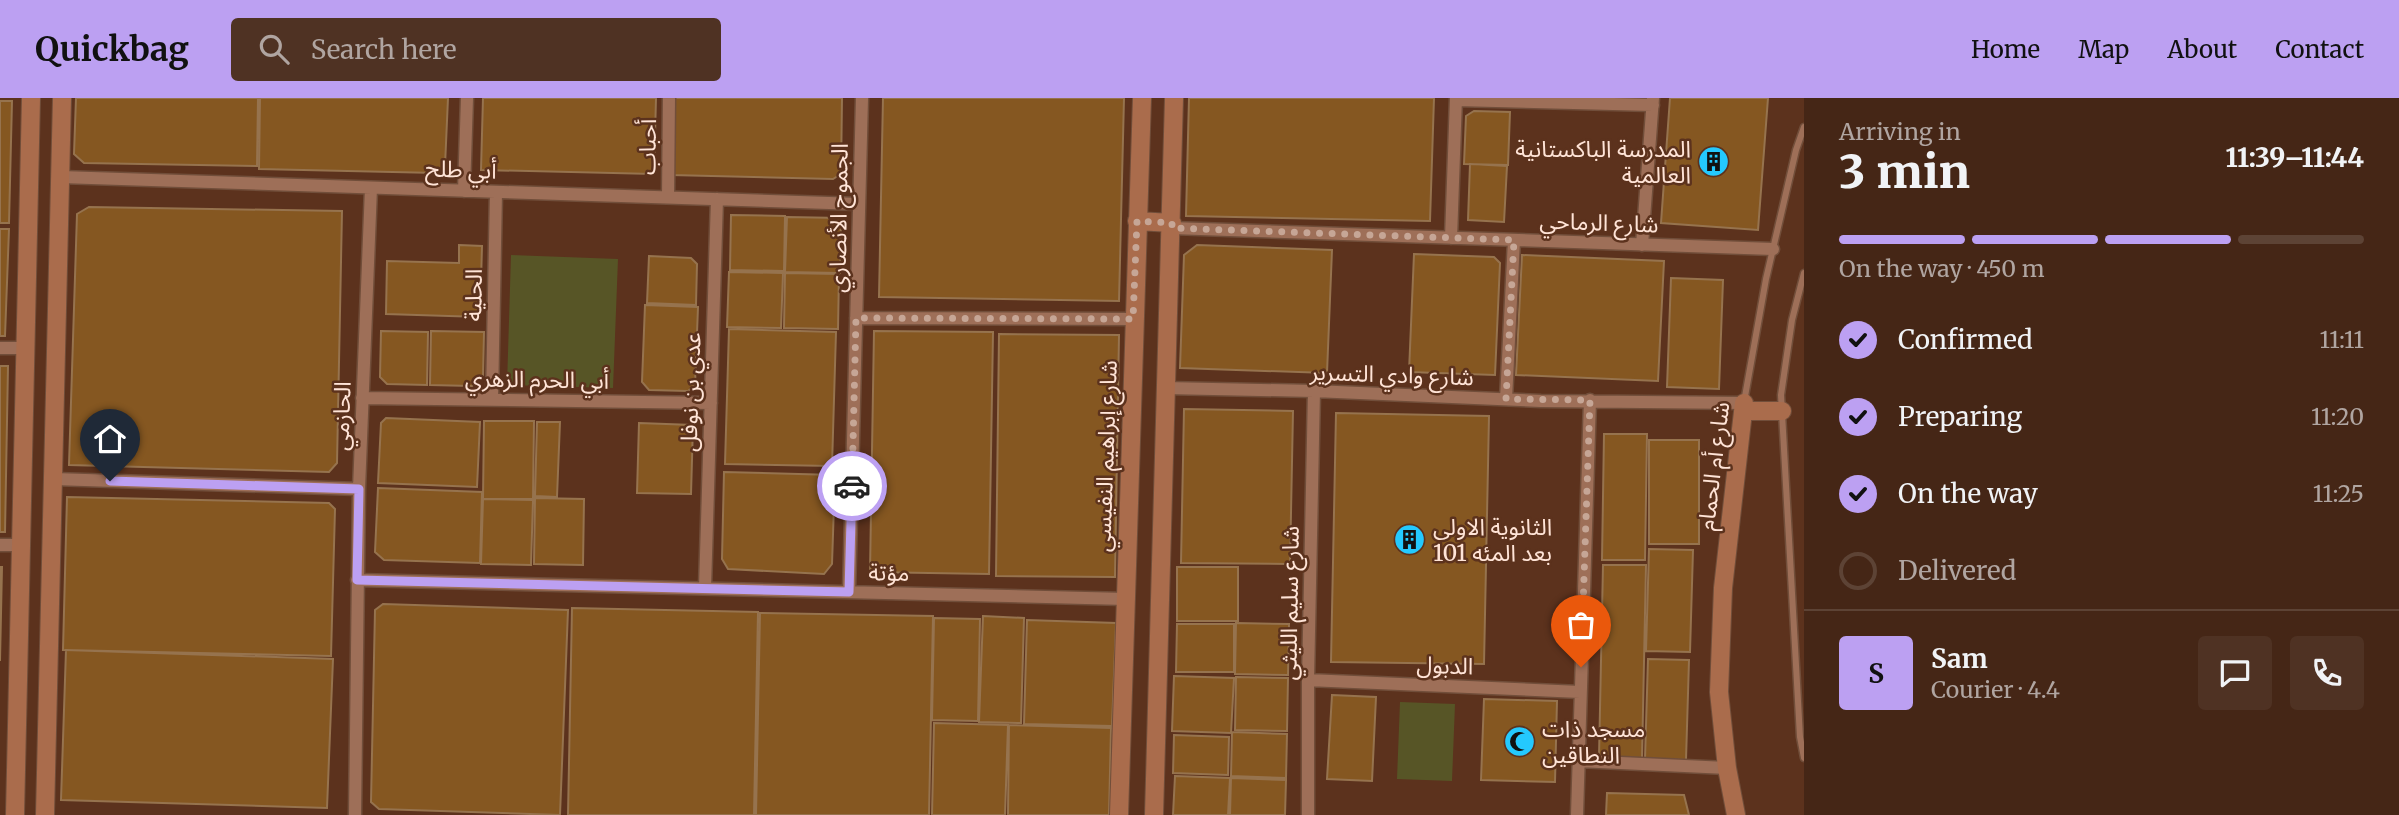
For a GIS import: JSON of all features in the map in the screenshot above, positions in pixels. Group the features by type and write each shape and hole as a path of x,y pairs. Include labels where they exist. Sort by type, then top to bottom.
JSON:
{"street":[{"path":"15,815 31,98"},
{"path":"45,815 62,98"},
{"path":"464,191 467,98"},
{"name":"أحباب","path":"668,197 669,98"},
{"name":"الجموح الأنصاري","path":"849,592 862,98"},
{"name":"شارع إبراهيم النفيسي","path":"1119,815 1142,98"},
{"path":"1154,815 1174,98"},
{"path":"1451,238 1456,99 1653,102 1642,244"},
{"name":"أبي طلح","path":"61,177 859,204"},
{"name":"الحازمي","path":"355,815 359,489 371,188"},
{"name":"الحلية","path":"492,399 496,192"},
{"name":"عدي بن نوفل","path":"705,587 717,199"},
{"path":"1137,221 1172,225"},
{"name":"شارع الرماحي","path":"1172,225 1773,249"},
{"path":"1506,399 1514,240"},
{"path":"856,318 1133,319"},
{"path":"0,348 56,337"},
{"name":"شارع وادي التسرير","path":"1165,388 1744,407"},
{"name":"شارع سليم الليثي","path":"1308,815 1314,391"},
{"name":"أبي الحرم الزهري","path":"362,398 710,403"},
{"path":"1577,815 1590,400"},
{"path":"1744,407 1782,411"},
{"name":"شارع أم الحمام","path":"1736,815 1727,768 1719,692 1723,588 1744,407"},
{"path":"54,479 359,489"},
{"path":"0,545 22,545"},
{"name":"مؤتة","path":"357,580 1126,599"},
{"name":"الدبول","path":"1308,680 1580,692"},
{"path":"1578,761 1727,768"}],"lane":[{"name":"شارع أم الحمام","path":"1744,407 1773,249 1804,127"},
{"path":"1804,274 1792,320 1781,396 1800,737 1804,758"},
{"path":"1794,627 1804,627"}],"shaded area":[{"path":"511,255 618,259 613,388 507,385"},
{"path":"1400,702 1455,704 1452,781 1397,779"}],"building":[{"path":"76,98 258,98 257,166 84,163 74,154"},
{"path":"260,98 448,98 445,166 437,173 259,169"},
{"path":"483,98 656,98 654,174 481,170"},
{"path":"673,98 842,98 841,174 833,179 671,175"},
{"path":"883,98 1124,98 1119,301 879,297"},
{"path":"1189,98 1434,98 1430,221 1186,216"},
{"name":"المدرسة الباكستانية العالمية","path":"1670,98 1768,98 1758,230 1661,223"},
{"path":"0,101 12,101 9,223 0,223"},
{"path":"1474,111 1510,112 1508,165 1464,164 1466,116"},
{"path":"1470,164 1507,166 1504,222 1468,220"},
{"path":"89,207 342,211 337,463 329,472 69,465 77,214"},
{"path":"731,215 785,216 784,271 730,270"},
{"path":"787,217 841,218 840,273 785,272"},
{"path":"0,229 9,229 5,336 0,336"},
{"path":"459,245 482,246 480,317 386,314 387,261 459,263"},
{"path":"1197,245 1332,250 1327,373 1180,368 1184,255"},
{"path":"1414,254 1494,257 1500,263 1495,375 1409,372"},
{"path":"1522,255 1664,261 1658,381 1516,375"},
{"path":"649,256 691,258 697,264 696,305 647,303"},
{"path":"729,272 783,273 781,328 727,327"},
{"path":"785,273 839,274 838,329 784,328"},
{"path":"1671,278 1723,280 1719,389 1667,387"},
{"path":"645,305 698,307 695,385 688,391 649,390 642,382"},
{"path":"729,329 836,332 832,466 725,464"},
{"path":"381,331 428,332 427,385 387,384 380,377"},
{"path":"431,331 484,332 483,377 472,386 430,385"},
{"path":"874,331 993,332 989,574 870,572"},
{"path":"999,334 1119,335 1115,577 996,576"},
{"path":"0,366 8,366 5,532 0,532"},
{"path":"1184,409 1293,411 1290,564 1181,563"},
{"name":"الثانوية الاولى بعد المئه 101","path":"1336,413 1489,416 1484,664 1331,662"},
{"path":"386,418 480,422 477,487 378,483 381,423"},
{"path":"484,421 534,421 533,499 483,499"},
{"path":"537,422 560,422 557,497 535,496"},
{"path":"639,423 693,425 691,494 637,493"},
{"path":"1604,434 1647,434 1645,560 1602,560"},
{"path":"1649,440 1699,440 1699,544 1649,544"},
{"path":"724,472 835,475 832,564 824,574 728,569 722,559"},
{"path":"378,488 482,492 480,563 384,560 375,552"},
{"path":"67,497 329,503 335,509 331,656 63,650"},
{"path":"535,498 584,499 583,565 534,564"},
{"path":"483,499 533,500 531,565 481,564"},
{"path":"1649,549 1693,550 1690,652 1646,651"},
{"path":"1603,565 1646,565 1642,758 1599,757"},
{"path":"0,567 2,567 0,661"},
{"path":"1177,567 1238,567 1238,621 1177,621"},
{"path":"383,604 568,610 560,815 379,809 371,802 375,610"},
{"path":"572,608 758,612 754,815 568,815"},
{"path":"760,613 933,616 929,815 756,815"},
{"path":"983,616 1024,618 1021,723 979,722"},
{"path":"934,618 980,619 978,721 932,720"},
{"path":"1027,620 1116,623 1112,726 1024,724"},
{"path":"1236,623 1289,624 1288,675 1235,674"},
{"path":"1177,624 1234,624 1234,672 1176,672"},
{"path":"66,650 333,659 327,808 61,800"},
{"path":"1648,659 1689,660 1686,760 1645,759"},
{"path":"1174,676 1234,678 1231,733 1172,731"},
{"path":"1236,677 1288,678 1287,731 1235,730"},
{"path":"1332,695 1376,697 1372,781 1327,779"},
{"name":"مسجد ذات النطاقين","path":"1484,699 1557,701 1555,782 1481,780"},
{"path":"934,723 1008,725 1005,815 932,815"},
{"path":"1009,725 1111,728 1109,815 1008,815"},
{"path":"1232,732 1287,734 1286,778 1231,776"},
{"path":"1174,735 1229,737 1228,775 1173,773"},
{"path":"1175,776 1230,778 1228,815 1173,815"},
{"path":"1231,778 1286,780 1285,815 1230,815"},
{"path":"1607,793 1684,795 1689,815 1606,815"}],"way so far":[{"path":"852,486 856,318 1133,319 1137,221 1172,223 1172,228 1514,240 1506,399 1590,400 1581,667"}],"place":[{"name":"المدرسة الباكستانية العالمية","path":"1714,161"},
{"name":"الثانوية الاولى بعد المئه 101","path":"1410,539"},
{"name":"مسجد ذات النطاقين","path":"1519,741"}],"route":[{"path":"110,481 359,489 357,580 849,592 852,486"}]}
